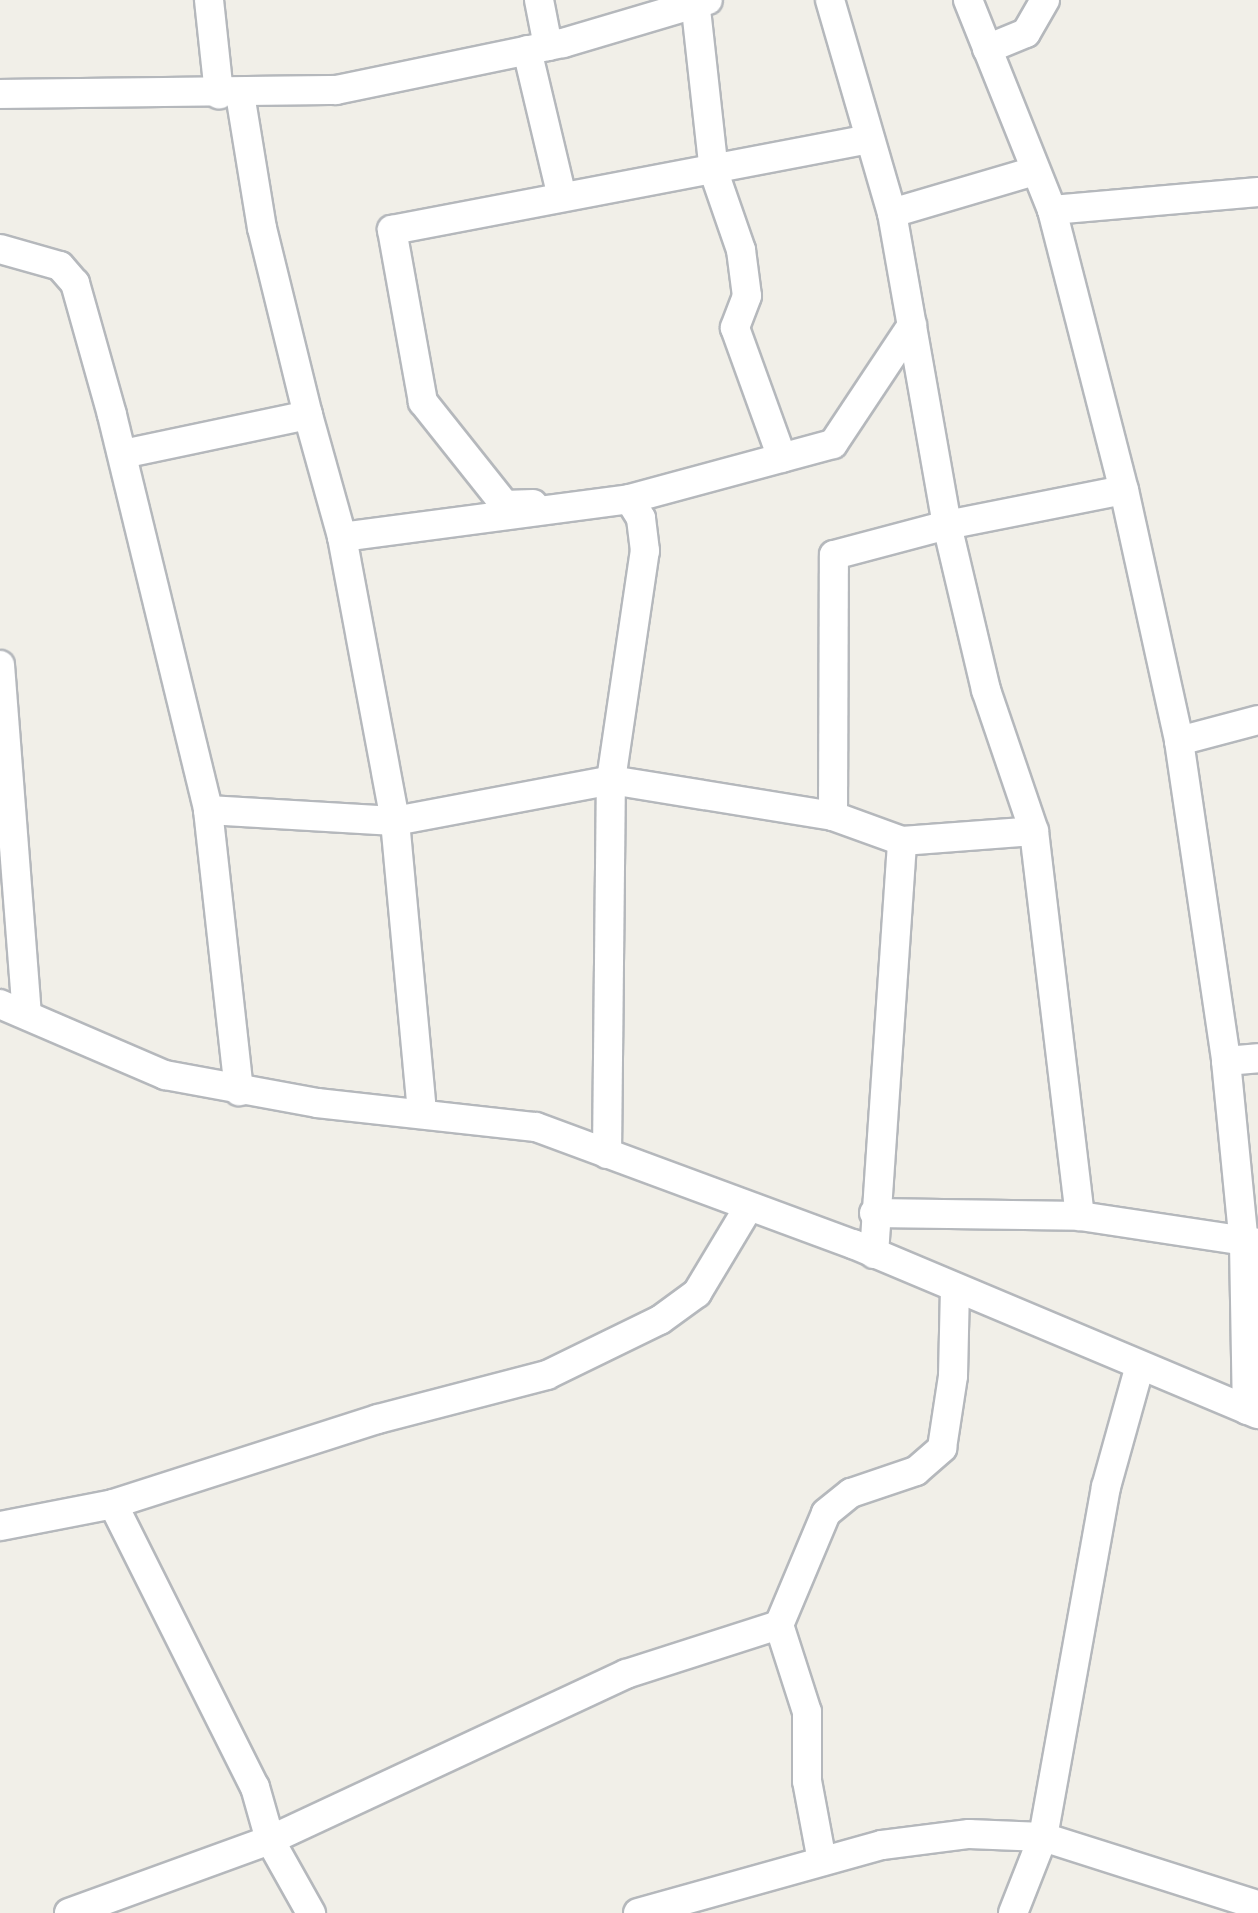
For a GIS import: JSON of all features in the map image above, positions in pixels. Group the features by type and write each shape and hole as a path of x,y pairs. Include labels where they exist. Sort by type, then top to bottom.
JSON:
{"street":[{"path":"209,0 308,415 342,536 394,821 422,1110"},
{"path":"539,0 538,48 562,197"},
{"path":"830,0 867,138 892,213 947,525 986,690 1034,830 1080,1216"},
{"path":"0,1004 165,1075 239,1091 422,1110 536,1128 874,1254 1139,1369 1252,1412 1251,1243 1179,741 1124,490 1052,210 968,0"},
{"path":"987,49 1026,33 1045,0"},
{"path":"0,94 336,90 538,48 700,2 714,172 741,250 746,296 735,328 782,458"},
{"path":"630,499 505,505 423,402 392,230 714,172 867,138"},
{"path":"892,213 1035,171"},
{"path":"1052,210 1258,192"},
{"path":"0,249 60,266 75,283 123,454 208,810 239,1091"},
{"path":"342,536 630,499 833,444 912,325"},
{"path":"123,454 308,415"},
{"path":"833,816 834,555 947,525 1124,490"},
{"path":"607,1154 611,780 645,552 640,518 630,499"},
{"path":"0,665 27,1014"},
{"path":"1179,741 1258,720"},
{"path":"208,810 394,821 611,780 833,816 902,841 1034,830"},
{"path":"874,1254 902,841"},
{"path":"1226,1061 1258,1058"},
{"path":"0,1526 113,1504 378,1419 547,1375 660,1320 697,1293 748,1208"},
{"path":"874,1213 1080,1216 1251,1243"},
{"path":"822,1860 808,1782 808,1712 779,1625 826,1513 851,1494 916,1472 942,1448 949,1434 954,1291"},
{"path":"1013,1913 1043,1837 1106,1487 1139,1369"},
{"path":"113,1504 254,1787 270,1840 311,1913"},
{"path":"69,1913 134,1905 577,1695 779,1625"},
{"path":"638,1913 882,1844 969,1834 1043,1837 1258,1905"}]}
